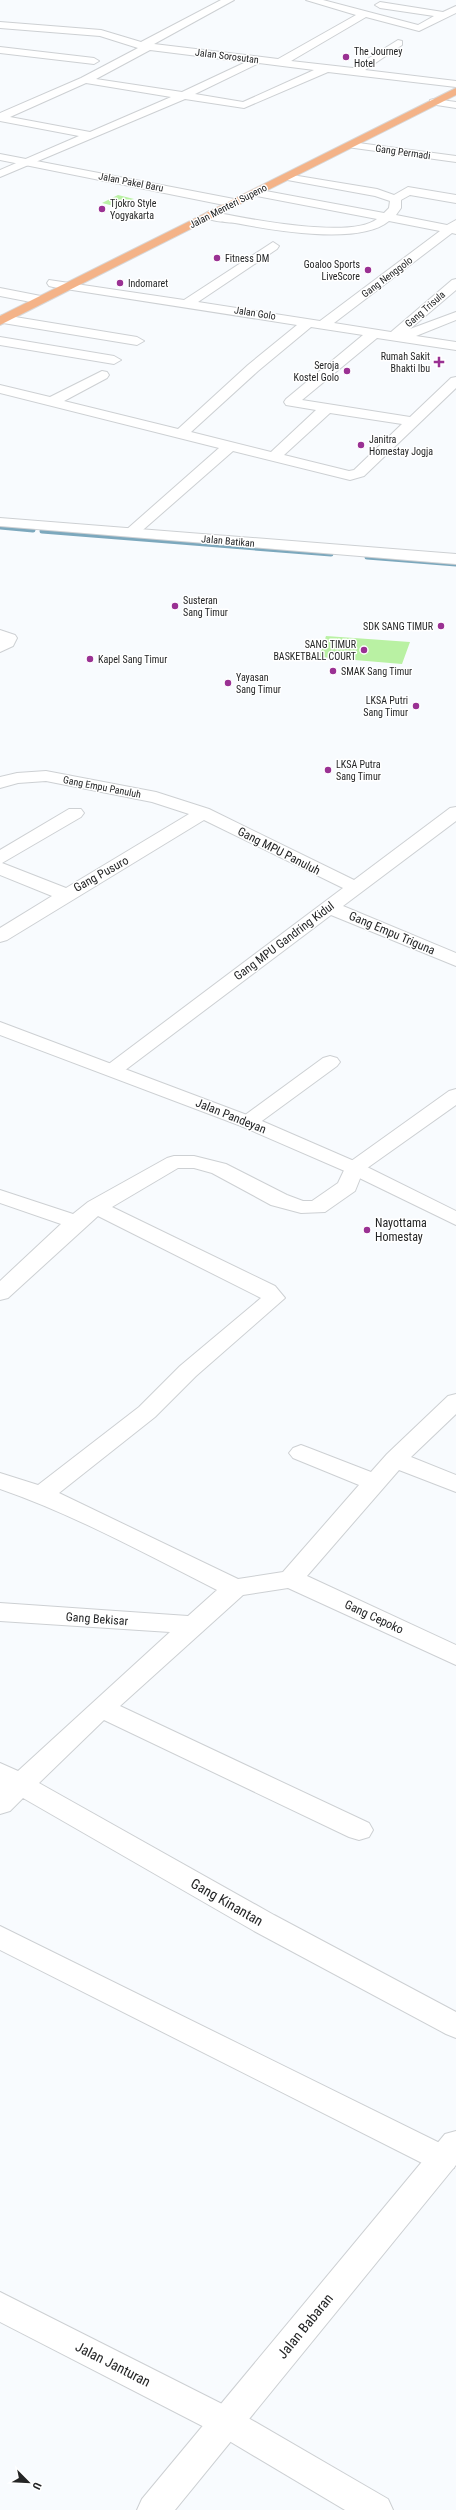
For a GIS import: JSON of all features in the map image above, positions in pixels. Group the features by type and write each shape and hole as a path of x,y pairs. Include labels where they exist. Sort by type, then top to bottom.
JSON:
{"main road":[{"name":"Jalan Menteri Supeno","path":"1,317 70,286 351,145 434,102 455,85"},
{"name":"Jalan Menteri Supeno","path":"1,317 26,297 53,283 455,85"}],"street":[{"path":"0,118 85,80 229,0"},
{"path":"316,0 418,28 456,9"},
{"path":"345,9 357,1"},
{"path":"379,5 456,20"},
{"path":"281,62 364,14"},
{"name":"Jalan Sorosutan","path":"0,25 101,33 146,46 455,85"},
{"path":"356,72 398,44"},
{"path":"0,50 94,61"},
{"path":"0,174 185,95 258,60"},
{"path":"85,80 244,105 328,68"},
{"path":"434,102 456,105"},
{"path":"0,118 90,135"},
{"name":"Gang Permadi","path":"351,145 456,159"},
{"name":"Jalan Pakel Baru","path":"0,156 234,203"},
{"path":"286,177 377,193 395,200"},
{"path":"395,200 408,191 456,199"},
{"path":"255,193 454,228"},
{"path":"209,216 291,229 368,229 390,217 396,206 395,200"},
{"name":"Gang Nenggolo","path":"324,324 454,228"},
{"path":"188,303 273,246"},
{"name":"Jalan Golo","path":"53,283 324,324 456,346"},
{"name":"Gang Trisula","path":"397,336 456,283"},
{"path":"0,292 41,300"},
{"path":"397,336 456,316"},
{"path":"1,317 137,340"},
{"path":"181,434 253,368 309,322"},
{"path":"374,333 291,402 326,409 413,422"},
{"path":"0,341 114,360"},
{"path":"51,402 102,375"},
{"path":"0,389 343,475 359,473 456,380"},
{"path":"274,457 326,409"},
{"path":"131,533 230,446"},
{"name":"Jalan Batikan","path":"0,522 38,530 343,555 456,559"},
{"name":"Jalan Batikan","path":"0,532 38,530 131,533 343,555 456,569"},
{"path":"0,635 9,638 7,643 0,647"},
{"name":"Gang Empu Panuluh","path":"0,783 17,778 46,776 156,797 203,812"},
{"name":"Gang MPU Panuluh","path":"203,812 355,887"},
{"name":"Gang Pusuro","path":"0,936 64,894 149,848 203,812"},
{"name":"Gang MPU Gandring Kidul","path":"113,1070 456,812"},
{"path":"0,858 75,813"},
{"path":"0,868 64,894"},
{"name":"Gang Empu Triguna","path":"329,907 456,960"},
{"name":"Jalan Pandeyan","path":"0,1028 248,1122 354,1168 456,1219"},
{"path":"248,1122 330,1062"},
{"path":"0,1293 76,1222 96,1207 167,1165 184,1161 219,1168 279,1200 301,1207 317,1207 347,1186 354,1168 456,1095"},
{"path":"0,1196 76,1222"},
{"path":"41,1495 147,1412 188,1371 274,1298 267,1291 96,1207"},
{"path":"0,1804 10,1779 101,1708 235,1588 291,1579 395,1459 456,1401"},
{"path":"301,1453 375,1482"},
{"path":"395,1459 456,1484"},
{"path":"0,1481 41,1495 120,1531 235,1588"},
{"name":"Gang Cepoko","path":"291,1579 456,1656"},
{"name":"Gang Bekisar","path":"0,1612 194,1625"},
{"path":"101,1708 359,1830"},
{"name":"Gang Kinantan","path":"10,1779 264,1923 456,2026"},
{"path":"0,1937 449,2151"},
{"name":"Jalan Babaran","path":"154,2510 449,2151"},
{"name":"Jalan Janturan","path":"1,2309 226,2422 376,2510"}],"green space":[{"path":"118,195 134,199 118,207 102,203"},
{"name":"SANG TIMUR BASKETBALL COURT","path":"326,636 410,642 402,664 319,657"}],"waterway":[{"path":"0,527 33,530"},
{"path":"42,531 331,554"},
{"path":"367,557 456,564"}],"place":[{"name":"The Journey Hotel","path":"346,57"},
{"name":"Tjokro Style Yogyakarta","path":"102,209"},
{"name":"Fitness DM","path":"217,258"},
{"name":"Goaloo Sports LiveScore","path":"368,270"},
{"name":"Indomaret","path":"120,283"},
{"name":"Rumah Sakit Bhakti Ibu","path":"439,362"},
{"name":"Seroja Kostel Golo","path":"347,371"},
{"name":"Janitra Homestay Jogja","path":"361,445"},
{"name":"Susteran Sang Timur","path":"175,606"},
{"name":"SDK SANG TIMUR","path":"441,626"},
{"name":"SANG TIMUR BASKETBALL COURT","path":"364,650"},
{"name":"Kapel Sang Timur","path":"90,659"},
{"name":"SMAK Sang Timur","path":"333,671"},
{"name":"Yayasan Sang Timur","path":"228,683"},
{"name":"LKSA Putri Sang Timur","path":"416,706"},
{"name":"LKSA Putra Sang Timur","path":"328,770"},
{"name":"Nayottama Homestay","path":"367,1230"}]}
